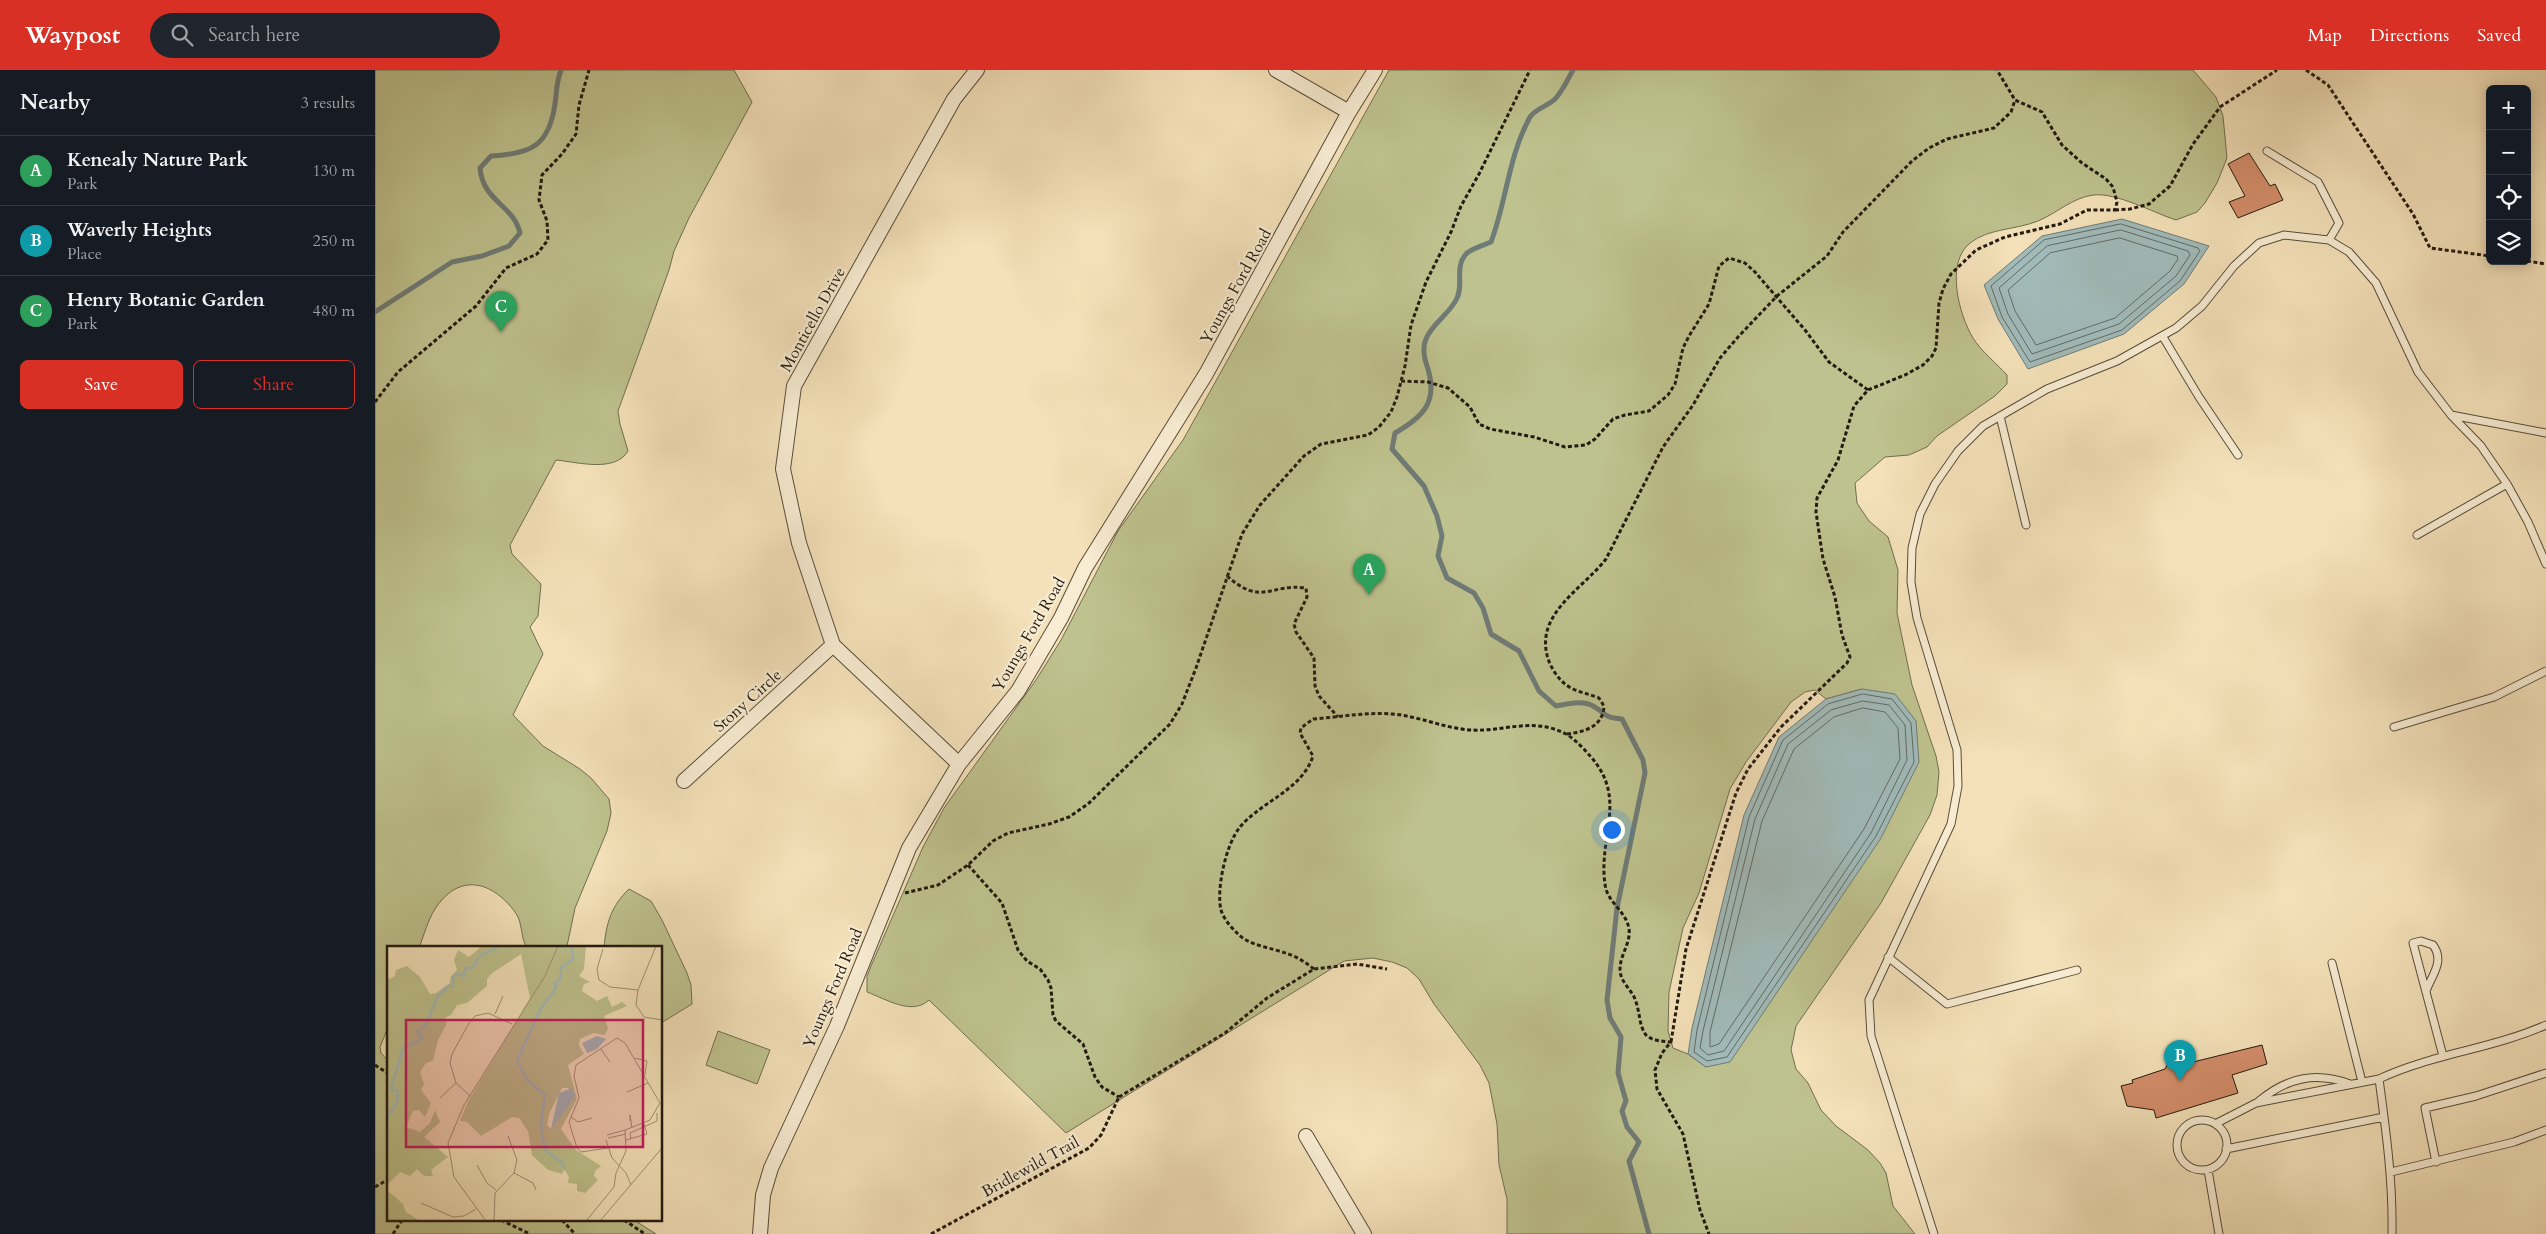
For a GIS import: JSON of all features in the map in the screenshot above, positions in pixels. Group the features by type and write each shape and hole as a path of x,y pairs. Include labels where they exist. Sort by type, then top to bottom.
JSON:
{"street":[{"name":"Monticello Drive","path":"959,764 833,645 799,542 783,469 794,386 954,99 977,70"},
{"path":"1276,70 1349,112"},
{"name":"Youngs Ford Road","path":"760,1234 763,1195 771,1168 837,1026 909,848 959,764 1018,691 1061,618 1085,568 1206,374 1349,112 1375,70"},
{"name":"Stony Circle","path":"684,781 833,645"},
{"path":"1306,1136 1364,1234"}],"lane":[{"path":"2267,151 2318,182 2339,223 2329,240"},
{"path":"1934,1234 1871,1036 1869,1000 1951,824 1958,786 1957,750 1917,618 1911,582 1912,548 1920,514 1935,484 1958,451 1983,426 2047,389 2117,361 2163,336 2202,306 2234,266 2259,243 2283,235 2329,240 2349,252 2375,283 2418,372 2451,415 2481,446 2507,484 2529,522 2546,564"},
{"path":"2163,336 2199,397 2238,455"},
{"path":"2451,415 2546,433"},
{"path":"1999,416 2026,525"},
{"path":"2417,535 2507,484"},
{"path":"2394,727 2494,697 2546,671"},
{"path":"2426,991 2439,963 2439,957 2433,945 2421,940 2413,943 2443,1056"},
{"path":"1888,957 1947,1004 2077,970"},
{"path":"2332,963 2362,1082"},
{"path":"2257,1103 2379,1079 2405,1067 2524,1034 2546,1025"},
{"path":"2436,1162 2425,1108 2476,1096 2546,1073"},
{"path":"2215,1124 2257,1103 2275,1088 2315,1076 2331,1077 2351,1084"},
{"path":"2379,1079 2391,1172 2392,1234"},
{"path":"2227,1149 2384,1117"},
{"path":"2201,1120 2215,1124 2225,1135 2227,1149 2220,1162 2208,1170 2193,1169 2185,1164 2179,1156 2177,1142 2181,1132 2191,1123 2201,1120"},
{"path":"2391,1172 2514,1142 2546,1130"},
{"path":"2208,1170 2219,1234"}],"path":[{"path":"375,402 398,372 476,306 506,268 537,254 548,240 547,221 539,200 542,176 563,154 576,134 579,106 589,70"},
{"path":"890,895 938,885 968,865 993,841 1008,833 1049,824 1069,817 1087,804 1170,724 1182,704 1196,668 1242,534 1260,504 1304,456 1321,444 1368,435 1379,427 1391,412 1401,381 1411,324 1426,282 1451,232 1461,206 1479,174 1530,70"},
{"path":"1997,70 2015,100 2042,112 2061,145 2082,163 2106,179 2116,193 2117,202 2115,210"},
{"path":"1709,1234 1700,1210 1683,1134 1657,1089 1655,1070 1661,1053 1671,1042 1686,950 1736,793 1748,769 1781,727 1847,663 1850,657 1842,635 1835,597 1823,559 1818,524 1817,498 1838,460 1854,406 1868,390 1911,372 1923,365 1932,356 1936,348 1939,303 1943,289 1951,274 1976,250 2005,238 2061,224 2087,210 2130,209 2149,204 2170,186 2193,144 2221,107 2277,70"},
{"path":"2306,70 2328,85 2413,214 2430,248 2486,255"},
{"path":"1314,969 1289,954 1241,937 1227,922 1222,912 1221,883 1225,863 1241,827 1297,780 1311,762 1313,756 1300,733 1301,728 1313,719 1393,714 1462,729 1482,730 1510,725 1535,725 1566,734 1590,730 1601,717 1604,706 1599,698 1572,689 1554,673 1545,650 1546,634 1553,616 1564,600 1595,574 1606,559 1663,446 1693,405 1721,358 1777,296 1827,256 1843,232 1912,161 1929,148 1947,139 1993,128 2011,112 2015,100"},
{"path":"1401,381 1428,382 1448,388 1470,407 1479,424 1490,429 1575,447 1595,439 1613,419 1649,411 1668,395 1675,384 1683,348 1709,304 1715,276 1724,261 1735,258 1745,263 1777,296 1829,362 1868,390"},
{"path":"2531,262 2546,264"},
{"path":"1227,576 1244,590 1255,593 1306,588 1307,597 1294,624 1296,632 1314,658 1315,686 1319,696 1339,717"},
{"path":"1566,734 1595,761 1602,772 1609,790 1611,812 1605,852 1604,882 1607,895 1627,920 1629,930 1620,968 1621,978 1636,1000 1641,1027 1647,1035 1655,1040 1671,1042"},
{"path":"968,865 1001,903 1018,950 1027,961 1040,969 1048,980 1051,988 1053,1015 1056,1022 1083,1044 1095,1077 1102,1087 1119,1097 1225,1033 1267,998 1314,969 1357,964 1387,969"},
{"path":"375,1065 387,1073"},
{"name":"Bridlewild Trail","path":"931,1234 1089,1148 1101,1135 1119,1097"},
{"path":"375,1187 387,1180"},
{"path":"393,1234 401,1222"},
{"path":"505,1222 530,1234"},
{"path":"563,1222 575,1234"},
{"path":"627,1222 645,1234"}],"green space":[{"path":"375,70 734,70 752,102 689,218 674,251 669,270 618,411 628,451 622,458 605,464 585,464 556,460 510,545 512,554 541,584 538,616 530,627 543,654 513,715 543,746 591,778 609,799 611,813 607,831 575,908 567,946 526,946 518,916 506,901 496,893 475,885 454,890 444,897 435,909 420,946 387,946 387,1030 380,1047 381,1053 387,1060 387,1222 637,1222 656,1234 375,1234"},
{"path":"1389,70 2193,70 2216,97 2223,116 2227,158 2217,183 2197,212 2176,220 2124,200 2093,195 2071,202 2038,221 1994,232 1977,238 1970,243 1962,252 1958,263 1956,276 1959,303 1973,338 2007,375 2007,384 1995,396 1937,436 1927,447 1909,455 1885,457 1855,483 1857,503 1869,521 1888,537 1898,570 1897,613 1912,685 1936,756 1939,772 1937,795 1930,815 1881,903 1796,1026 1791,1050 1796,1069 1808,1083 1821,1110 1836,1126 1868,1150 1880,1163 1886,1173 1893,1206 1915,1234 1507,1234 1507,1199 1499,1165 1497,1124 1489,1083 1480,1065 1434,1004 1419,979 1407,968 1392,962 1373,958 1344,961 1066,1133 929,1000 922,1005 899,1005 867,992 867,976 871,966 923,847 944,808 1036,680 1061,640 1118,531 1183,440","holes":["1862,689 1706,1067 1688,1054 1673,1048 1668,1031 1669,992 1683,928 1699,893 1730,789 1746,762 1791,702 1805,692 1815,690 1826,699"]},
{"path":"629,889 651,901 662,920 691,985 692,1004 663,1022 663,946 604,946 606,931 611,916 623,895"},
{"path":"718,1031 770,1050 757,1084 706,1065"}],"water":[{"path":"2122,219 2209,246 2184,284 2124,334 2028,369 1998,319 1984,285 2042,236"},
{"path":"1862,689 1895,694 1916,721 1919,762 1881,838 1730,1062 1706,1067 1688,1054 1692,1028 1744,815 1779,737 1826,699"}],"building":[{"path":"2249,153 2270,186 2275,184 2283,200 2238,218 2229,202 2245,196 2228,164"},
{"path":"2262,1045 2267,1064 2232,1075 2238,1093 2156,1118 2154,1110 2127,1106 2121,1086 2133,1083 2132,1080 2165,1069 2170,1060 2177,1059 2185,1064"}],"waterway":[{"path":"375,312 452,262 482,256 509,246 520,233 511,215 492,196 487,188 482,179 480,168 491,156 527,150 543,138 552,118 557,83 561,70"},
{"path":"1573,70 1558,96 1530,117 1512,163 1491,242 1469,251 1463,258 1460,270 1460,288 1456,300 1426,339 1424,350 1431,381 1429,400 1426,407 1413,421 1395,433 1392,449 1424,486 1437,516 1442,536 1438,556 1447,578 1474,593 1483,608 1491,634 1519,651 1539,691 1556,706 1584,703 1593,706 1608,716 1622,719 1643,760 1645,773 1617,908 1607,1000 1610,1018 1621,1037 1618,1073 1626,1101 1622,1111 1627,1127 1639,1142 1629,1161 1649,1234"}],"place":[{"name":"Henry Botanic Garden","path":"501,332"},
{"name":"Kenealy Nature Park","path":"1369,595"},
{"name":"Waverly Heights","path":"2180,1081"}]}
